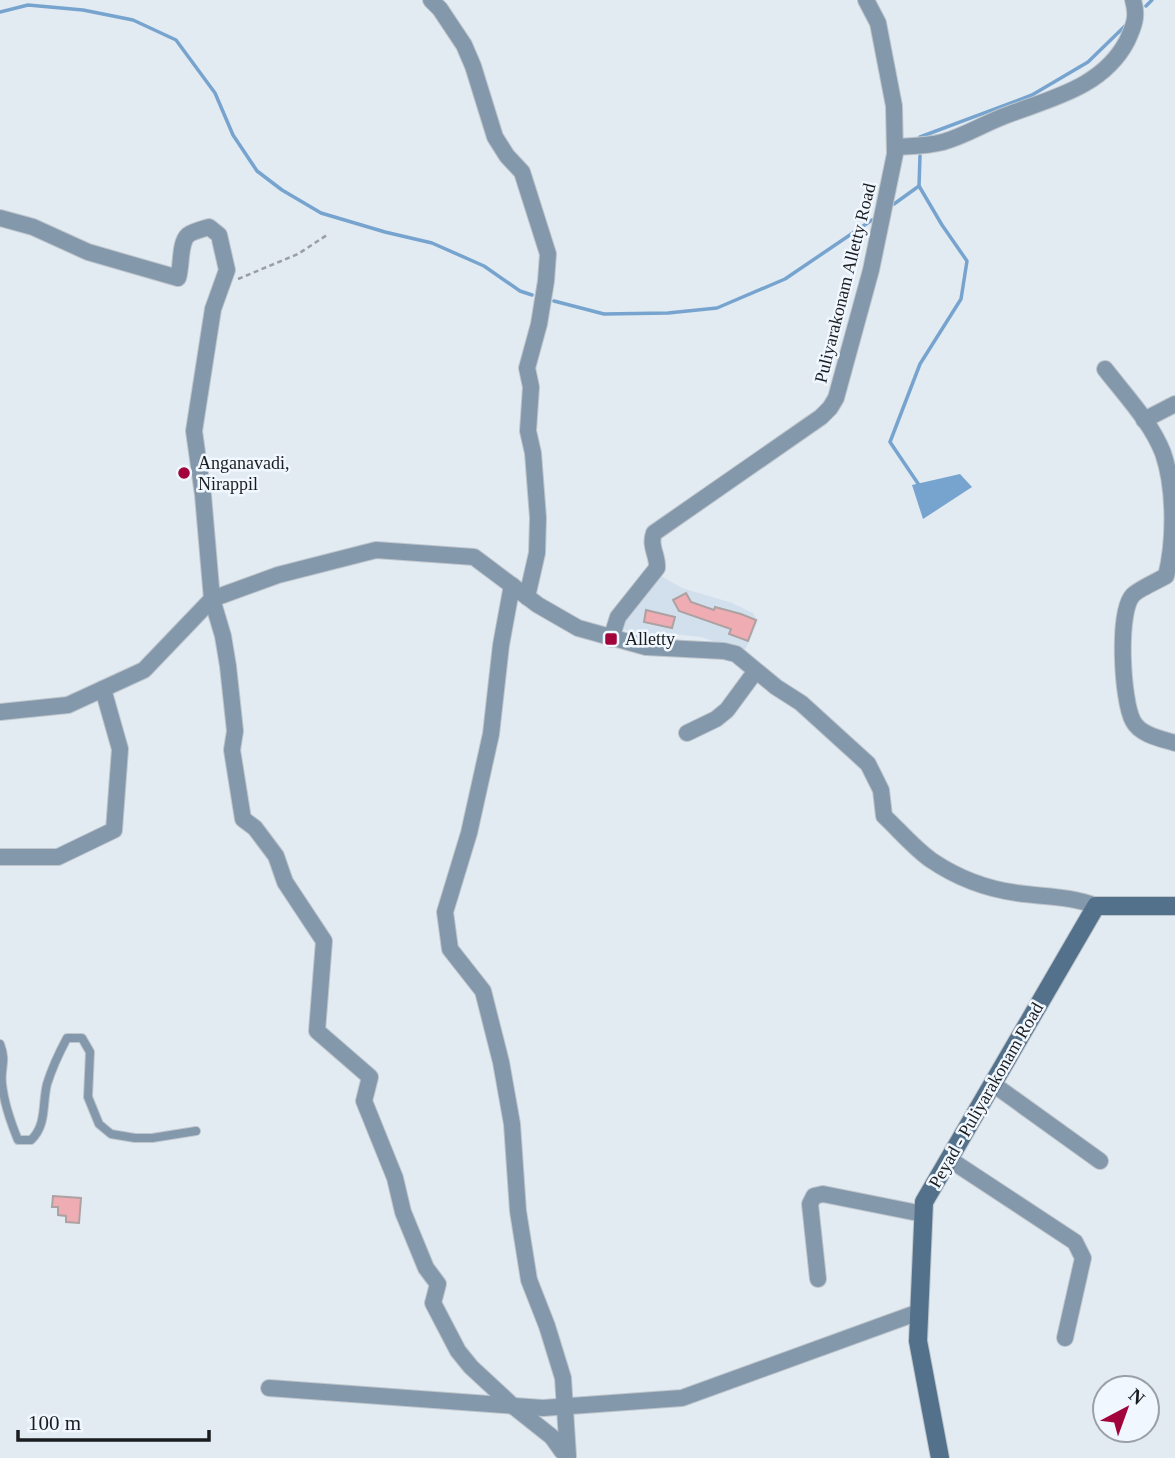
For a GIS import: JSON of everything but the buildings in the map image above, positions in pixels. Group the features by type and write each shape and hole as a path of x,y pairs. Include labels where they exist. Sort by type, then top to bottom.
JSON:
{"main road":[{"path":"1096,905 1175,906"},
{"name":"Peyad - Puliyarakonam Road","path":"940,1458 918,1341 924,1202 1096,905"}],"street":[{"path":"431,0 464,45 495,137 507,156 522,172 548,254 539,324 527,368 531,387 528,431 533,453 538,518 537,552 527,597"},
{"name":"Puliyarakonam Alletty Road","path":"611,639 618,617 657,568 651,545 654,533 731,482 759,458 826,413 834,403 871,270 895,147 894,106 878,23 866,0"},
{"path":"895,147 943,142 1057,97 1089,81 1107,69 1124,47 1136,18 1133,0"},
{"path":"0,218 33,227 88,252 178,278 182,267 184,241 189,234 209,227 219,235 227,270 213,309 194,431 212,598 228,666 235,731 232,750 243,820 255,828 276,856 285,882 324,941 317,1031 370,1077 363,1101 395,1178 403,1212 426,1268 438,1284 433,1303 458,1351 471,1367 552,1437 562,1451 566,1451 563,1378 529,1280 518,1211 512,1124 492,1020 483,991 450,949 445,912 469,833 491,734 501,645 512,585"},
{"path":"1105,369 1144,420 1163,452 1168,472 1172,553 1166,576 1133,594 1128,605 1122,654 1133,722 1147,734 1175,743"},
{"path":"1144,420 1175,404"},
{"path":"0,712 68,705 144,670 212,598 278,575 376,550 474,557 527,597 578,628 646,647 736,654 755,672 801,703 868,764 881,789 884,816 931,860 987,887 1017,893 1077,898 1096,905"},
{"path":"687,733 716,719 727,710 755,672"},
{"path":"0,857 58,857 114,830 120,748 103,689"},
{"path":"992,1084 1100,1161"},
{"path":"949,1159 1075,1242 1083,1258 1065,1338"},
{"path":"818,1279 810,1204 814,1196 823,1194 923,1214"},
{"path":"269,1388 543,1408 682,1398 919,1312"}],"lane":[{"path":"0,1044 5,1057 1,1082 12,1127 18,1140 31,1140 40,1132 47,1085 67,1038 82,1038 90,1052 88,1097 99,1124 111,1134 152,1138 196,1131"}],"path":[{"path":"222,285 298,254 327,235"}],"shaded area":[{"path":"661,576 682,588 732,603 753,613 758,621 746,648 743,651 701,637 631,633 618,626"}],"water":[{"path":"960,474 972,487 923,519 912,485"}],"waterway":[{"path":"1146,6 1152,0"},
{"path":"0,12 28,5 83,10 133,20 176,40 215,93 233,135 257,171 282,190 321,213 432,243 484,266 520,291 532,295"},
{"path":"920,137 1032,95 1088,62 1126,25"},
{"path":"919,485 890,442 920,364 961,299 967,261 919,186 920,156"},
{"path":"894,204 919,186"},
{"path":"554,301 604,314 668,313 717,308 785,279 872,220"}],"place":[{"name":"Anganavadi, Nirappil","path":"184,473"},
{"name":"Alletty","path":"611,639"}]}
